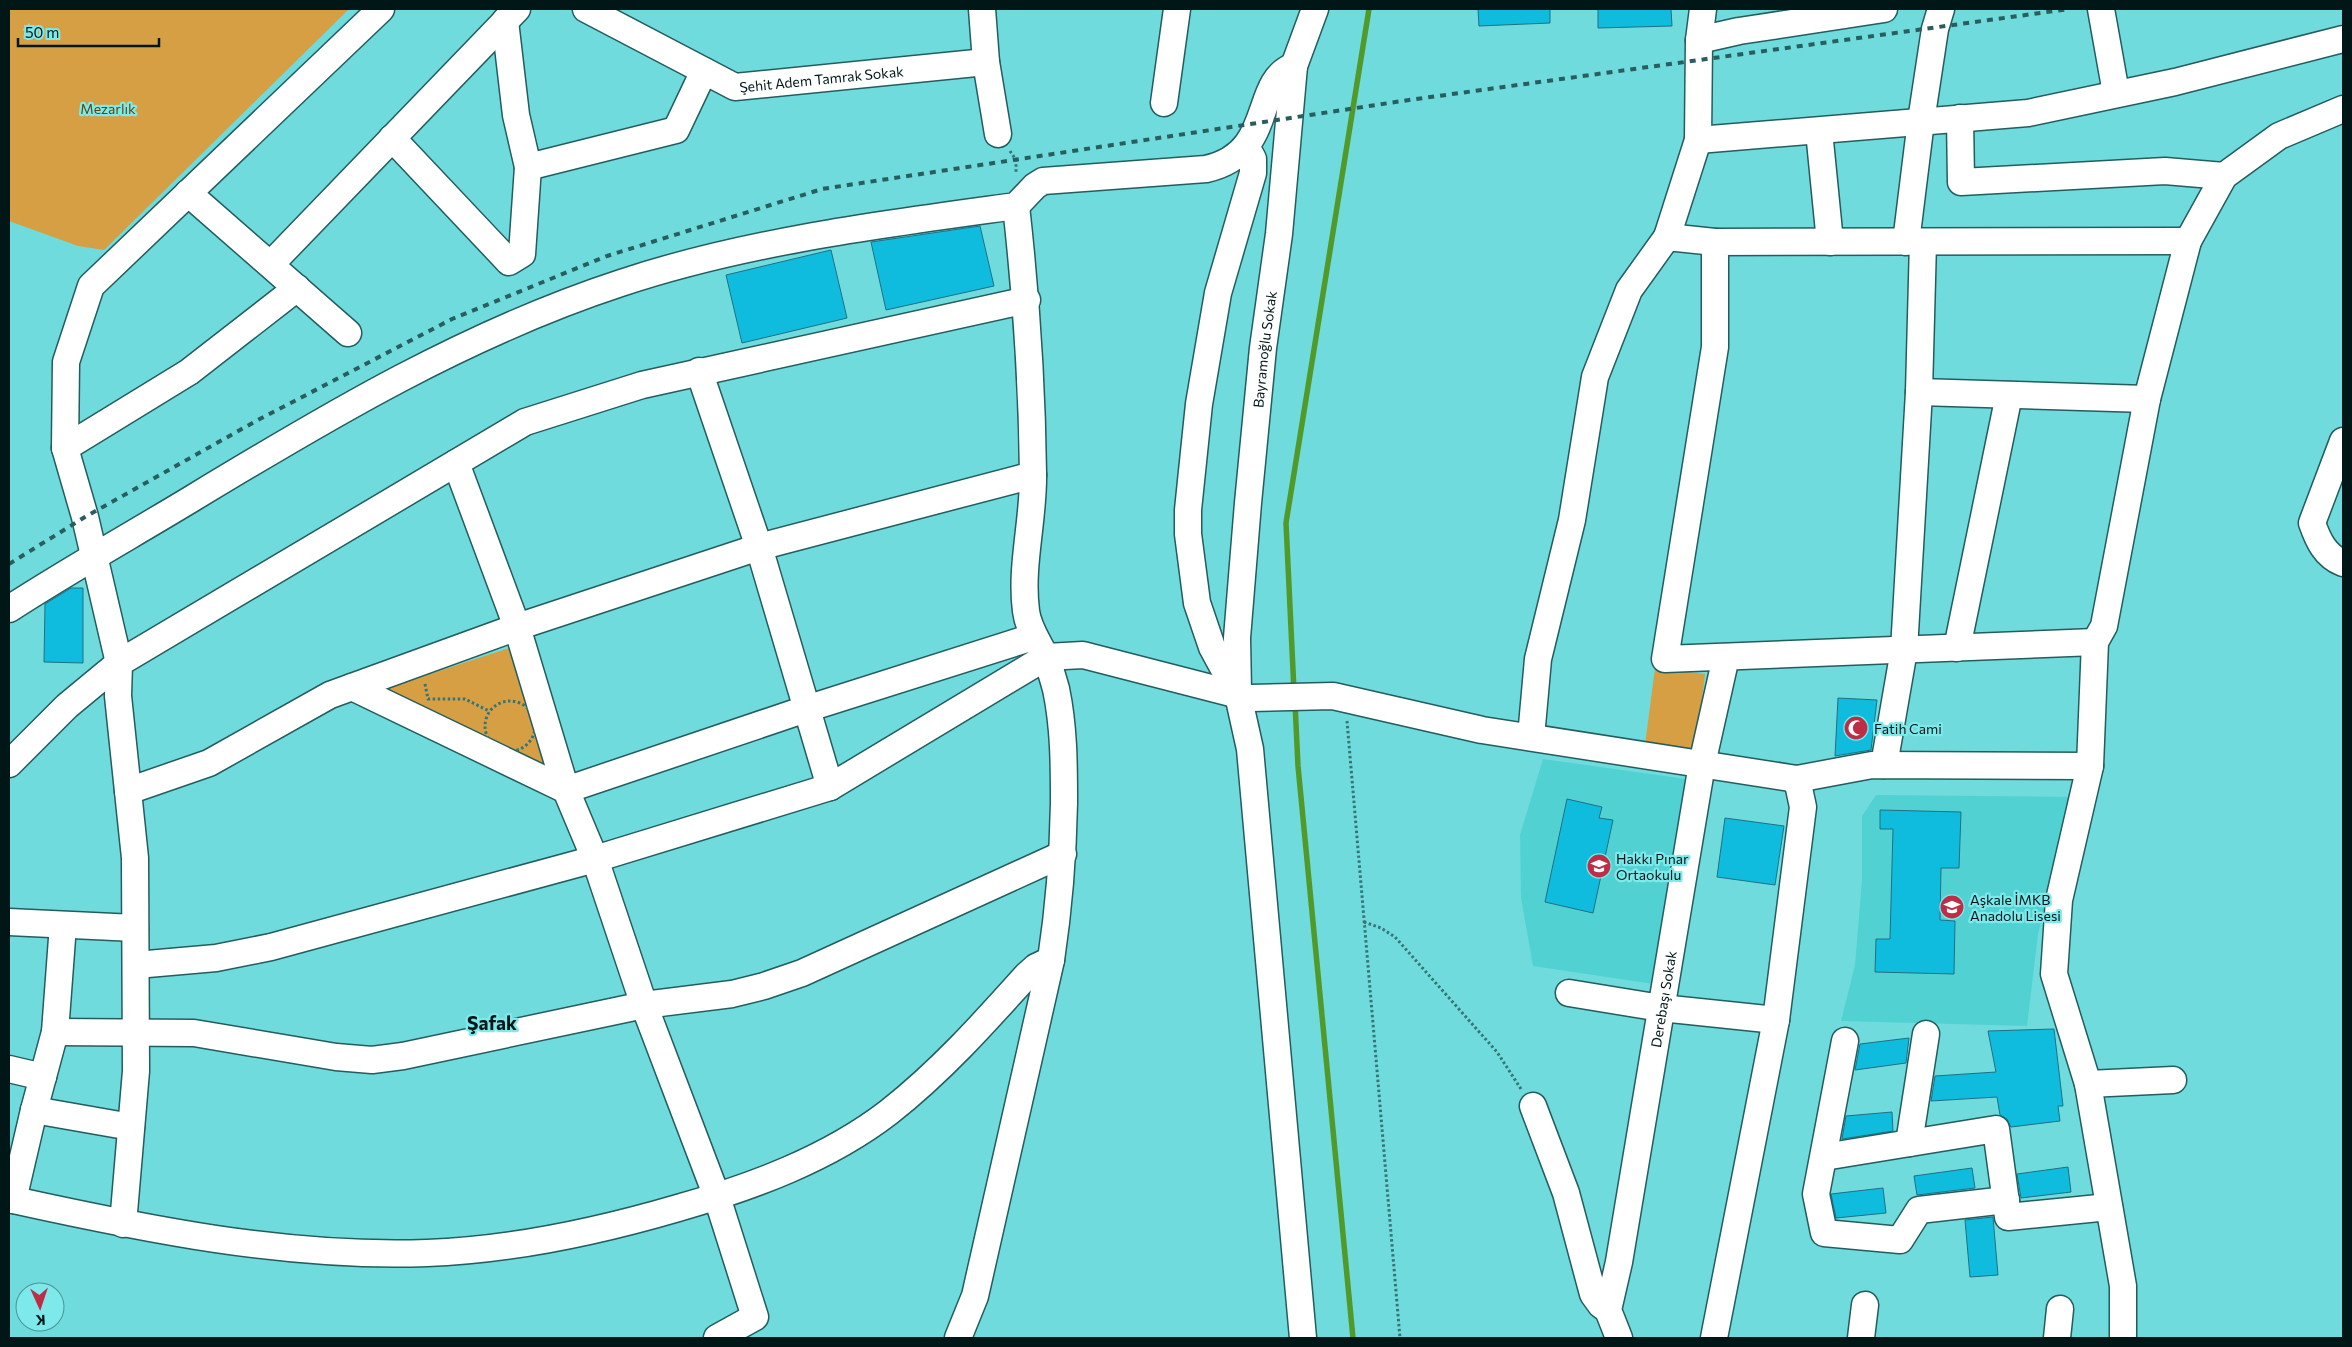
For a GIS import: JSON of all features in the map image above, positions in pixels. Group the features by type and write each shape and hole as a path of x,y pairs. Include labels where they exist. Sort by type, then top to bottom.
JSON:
{"street":[{"path":"123,1224 136,1071 135,858 118,696 119,663 65,448 66,362 91,286 381,9"},
{"name":"Şehit Adem Tamrak Sokak","path":"586,9 735,87 986,62"},
{"path":"982,9 986,62 998,134"},
{"path":"1164,103 1177,9"},
{"name":"Bayramoğlu Sokak","path":"1244,697 1237,638 1263,348 1279,234 1294,66 1315,9"},
{"path":"1531,737 1538,659 1572,520 1596,377 1629,290 1667,237 1698,140 1699,40 1703,9"},
{"path":"1699,40 1739,31 1884,9"},
{"path":"1884,765 1904,650 1919,392 1914,242 1921,121 1935,29 1941,9"},
{"path":"2101,9 2116,93"},
{"path":"271,264 511,15"},
{"path":"392,138 508,262 522,254 528,167 516,115 511,15"},
{"path":"1698,140 2028,113 2175,82 2343,39"},
{"path":"9,609 348,406 455,351 582,296 664,270 773,245 909,221 1016,206 1035,186 1044,181 1206,169 1230,160 1246,146 1252,137 1275,81 1282,72 1294,66"},
{"path":"528,167 676,130 704,70"},
{"path":"2123,1338 2123,1286 2088,1084 2054,974 2059,900 2090,766 2095,642 2104,626 2147,399 2188,242 2224,176 2279,136 2343,109"},
{"path":"1960,118 1961,182 2165,171 2224,176"},
{"path":"1819,131 1830,242"},
{"path":"1246,146 1253,159 1253,173 1218,293 1199,404 1188,510 1190,558 1197,604 1212,647 1244,697 1303,1338"},
{"path":"188,193 348,333"},
{"path":"958,1338 978,1287 1051,960 1059,905 1063,854 1064,762 1062,724 1055,688 1026,612 1025,591 1033,475 1027,300 1016,206"},
{"path":"1667,237 1715,242 2188,242"},
{"path":"1715,242 1715,347 1665,659 2095,642"},
{"path":"65,448 188,372 297,288"},
{"path":"12,756 67,706 119,663 525,422 642,385 699,371 1027,300"},
{"path":"699,371 759,547 830,787"},
{"path":"1919,392 2147,399"},
{"path":"1957,648 2009,395"},
{"path":"2343,441 2312,523 2319,542 2334,559 2343,563"},
{"path":"456,462 518,627 566,790 595,859 644,1006 717,1197 756,1317 717,1338"},
{"path":"128,791 209,763 330,695 518,627 759,547 1033,475"},
{"path":"136,965 216,958 246,953 595,859 830,787 1040,647"},
{"path":"352,687 566,790 806,709 1040,647 1083,655 1244,697 1339,697 1482,730 1797,779 1872,765 2090,766"},
{"name":"Derebaşı Sokak","path":"1608,1310 1620,1252 1702,764 1726,657"},
{"path":"1714,1338 1776,1020 1803,808 1797,779"},
{"path":"55,1032 194,1034 336,1057 372,1060 403,1056 644,1006 732,994 779,981 802,973 1063,854"},
{"path":"9,922 135,928"},
{"path":"63,925 55,1032 11,1200 123,1224 294,1249 359,1253 427,1253 506,1247 557,1239 614,1227 717,1197 814,1158 850,1138 888,1112 928,1080 1027,975 1036,967 1051,960"},
{"path":"1568,993 1661,1008 1776,1020"},
{"path":"1909,1143 1926,1034"},
{"path":"1846,1041 1816,1194 1824,1233 1900,1240 1919,1210 2006,1200"},
{"path":"9,1070 43,1077"},
{"path":"2088,1084 2173,1080"},
{"path":"1533,1106 1566,1193 1593,1294 1601,1305 1608,1310 1620,1338"},
{"path":"34,1110 131,1127"},
{"path":"1824,1157 1996,1129 2008,1217 2109,1207"},
{"path":"1861,1338 1865,1305"},
{"path":"2057,1338 2060,1309"}],"path":[{"path":"998,134 1016,160 1016,206"},
{"path":"425,682 428,700 464,699 489,711"},
{"path":"1339,697 1364,922 1400,1338"},
{"path":"524,698 533,716 535,726 533,737 527,745 517,751 507,752 497,748 489,741 484,732 484,721 489,711 497,704 507,701 518,702 527,707"},
{"path":"1364,922 1381,928 1395,938 1496,1052 1533,1106"}],"shaded area":[{"name":"Hakkı Pınar Ortaokulu","path":"1543,759 1693,780 1654,984 1533,966 1521,898 1520,835"},
{"name":"Aşkale İMKB Anadolu Lisesi","path":"1876,795 2073,797 2038,934 2027,1026 1841,1021 1855,965 1862,880 1862,816"}],"green space":[{"name":"Mezarlık","path":"9,9 349,9 104,250 78,246 9,221"},
{"path":"515,646 552,769 384,689"},
{"path":"1655,668 1705,674 1696,751 1645,745"}],"building":[{"path":"1478,9 1550,9 1550,23 1479,26"},
{"path":"1598,9 1671,9 1672,26 1598,28"},
{"path":"980,226 994,286 886,310 871,242"},
{"path":"831,250 847,318 742,343 726,275"},
{"path":"71,588 83,588 83,663 44,662 45,604"},
{"name":"Fatih Cami","path":"1838,698 1877,700 1871,750 1835,756"},
{"path":"1567,799 1602,807 1599,818 1613,820 1593,913 1545,902"},
{"path":"1880,810 1961,812 1959,868 1941,868 1940,920 1955,921 1954,974 1875,972 1876,939 1890,939 1893,829 1880,829"},
{"path":"1725,818 1784,826 1775,885 1717,877"},
{"path":"2054,1029 2063,1106 2058,1106 2060,1121 2011,1127 2007,1119 2000,1115 1997,1097 1931,1101 1935,1076 1996,1072 1988,1031"},
{"path":"1909,1038 1906,1063 1855,1070 1860,1044"},
{"path":"1892,1112 1893,1131 1842,1139 1846,1116"},
{"path":"2068,1167 2071,1192 2021,1198 2017,1174"},
{"path":"1972,1168 1975,1188 1917,1195 1914,1176"},
{"path":"1883,1188 1886,1213 1836,1218 1831,1194"},
{"path":"1993,1217 1998,1275 1970,1277 1965,1220"}],"waterway":[{"path":"1294,691 1286,523 1369,9"},
{"path":"1295,703 1298,766 1353,1338"}],"railway":[{"path":"9,564 85,517 256,421 452,319 607,256 822,189 1409,100 2069,9"}],"place":[{"name":"Fatih Cami","path":"1856,728"},
{"name":"Hakkı Pınar Ortaokulu","path":"1599,866"},
{"name":"Aşkale İMKB Anadolu Lisesi","path":"1952,907"}],"district":[{"name":"Şafak","path":"492,1022"}]}
